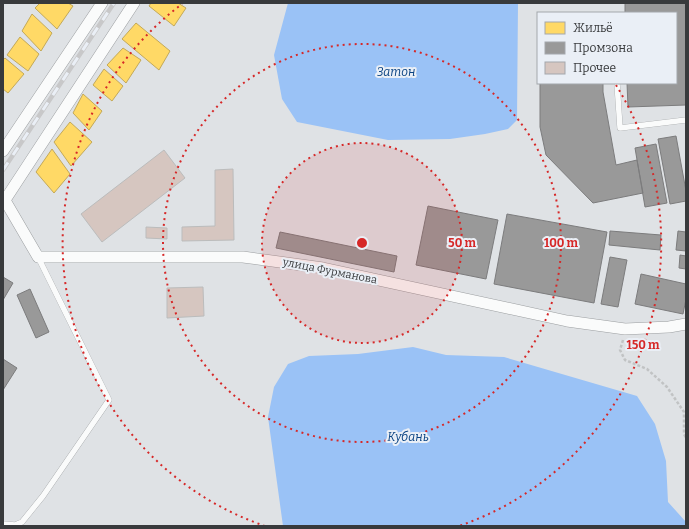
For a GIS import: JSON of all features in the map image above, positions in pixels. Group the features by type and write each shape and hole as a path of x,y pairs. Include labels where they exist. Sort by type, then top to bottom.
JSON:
{"street":[{"path":"3,151 102,3"},
{"path":"38,257 4,200 134,3"},
{"name":"улица Фурманова","path":"38,257 243,256 323,268 567,321 625,329 669,327 686,324"}],"lane":[{"path":"617,84 620,128 686,120"},
{"path":"3,524 15,525 22,522 43,496 109,400 38,257"}],"path":[{"path":"625,329 620,350 625,360 648,369 667,387 684,412 684,434 686,438"}],"water":[{"name":"Затон","path":"288,3 518,3 517,120 508,129 485,134 450,139 388,140 297,122 282,99 274,55"},
{"name":"Кубань","path":"413,347 446,355 504,357 637,396 655,424 666,461 668,502 686,522 686,526 283,526 268,417 274,387 288,364 309,356 358,354"}],"building: Жильё":[{"path":"40,3 68,3 73,6 57,29 35,8"},
{"path":"151,3 178,3 186,8 174,26 149,6"},
{"path":"32,14 52,33 41,51 22,31"},
{"path":"136,23 170,51 159,70 122,39"},
{"path":"20,37 39,54 28,71 7,55"},
{"path":"123,48 141,60 126,83 107,65"},
{"path":"5,58 24,74 8,93 3,89 3,60"},
{"path":"104,69 123,86 112,101 93,85"},
{"path":"83,94 102,111 89,130 73,113"},
{"path":"70,122 92,142 71,166 54,142"},
{"path":"52,149 70,174 54,193 36,172"}],"building: Промзона":[{"path":"625,3 686,3 686,105 628,107 627,84 677,84 677,12 625,12"},
{"path":"540,84 603,84 603,92 616,165 637,160 643,193 593,203 546,155 540,127"},
{"path":"676,136 686,191 686,201 670,204 658,139"},
{"path":"656,144 667,203 645,207 635,148"},
{"path":"428,206 498,220 486,279 416,265"},
{"path":"507,214 607,232 594,303 494,284"},
{"path":"610,231 661,235 660,250 609,245"},
{"path":"678,231 686,232 686,251 676,250"},
{"path":"280,232 397,256 394,272 276,248"},
{"path":"680,255 686,256 686,269 679,268"},
{"path":"610,257 627,260 618,307 601,304"},
{"path":"641,274 686,284 686,299 683,314 635,304"},
{"path":"3,277 13,283 3,300"},
{"path":"30,289 49,332 36,338 17,295"},
{"path":"3,359 17,368 3,390"}],"building: Прочее":[{"path":"164,150 185,178 102,242 81,214"},
{"path":"233,169 234,240 182,241 182,227 215,226 215,170"},
{"path":"146,227 167,228 167,239 146,238"},
{"path":"203,287 204,316 167,318 167,288"}],"railway":[{"path":"3,170 114,3"}]}
